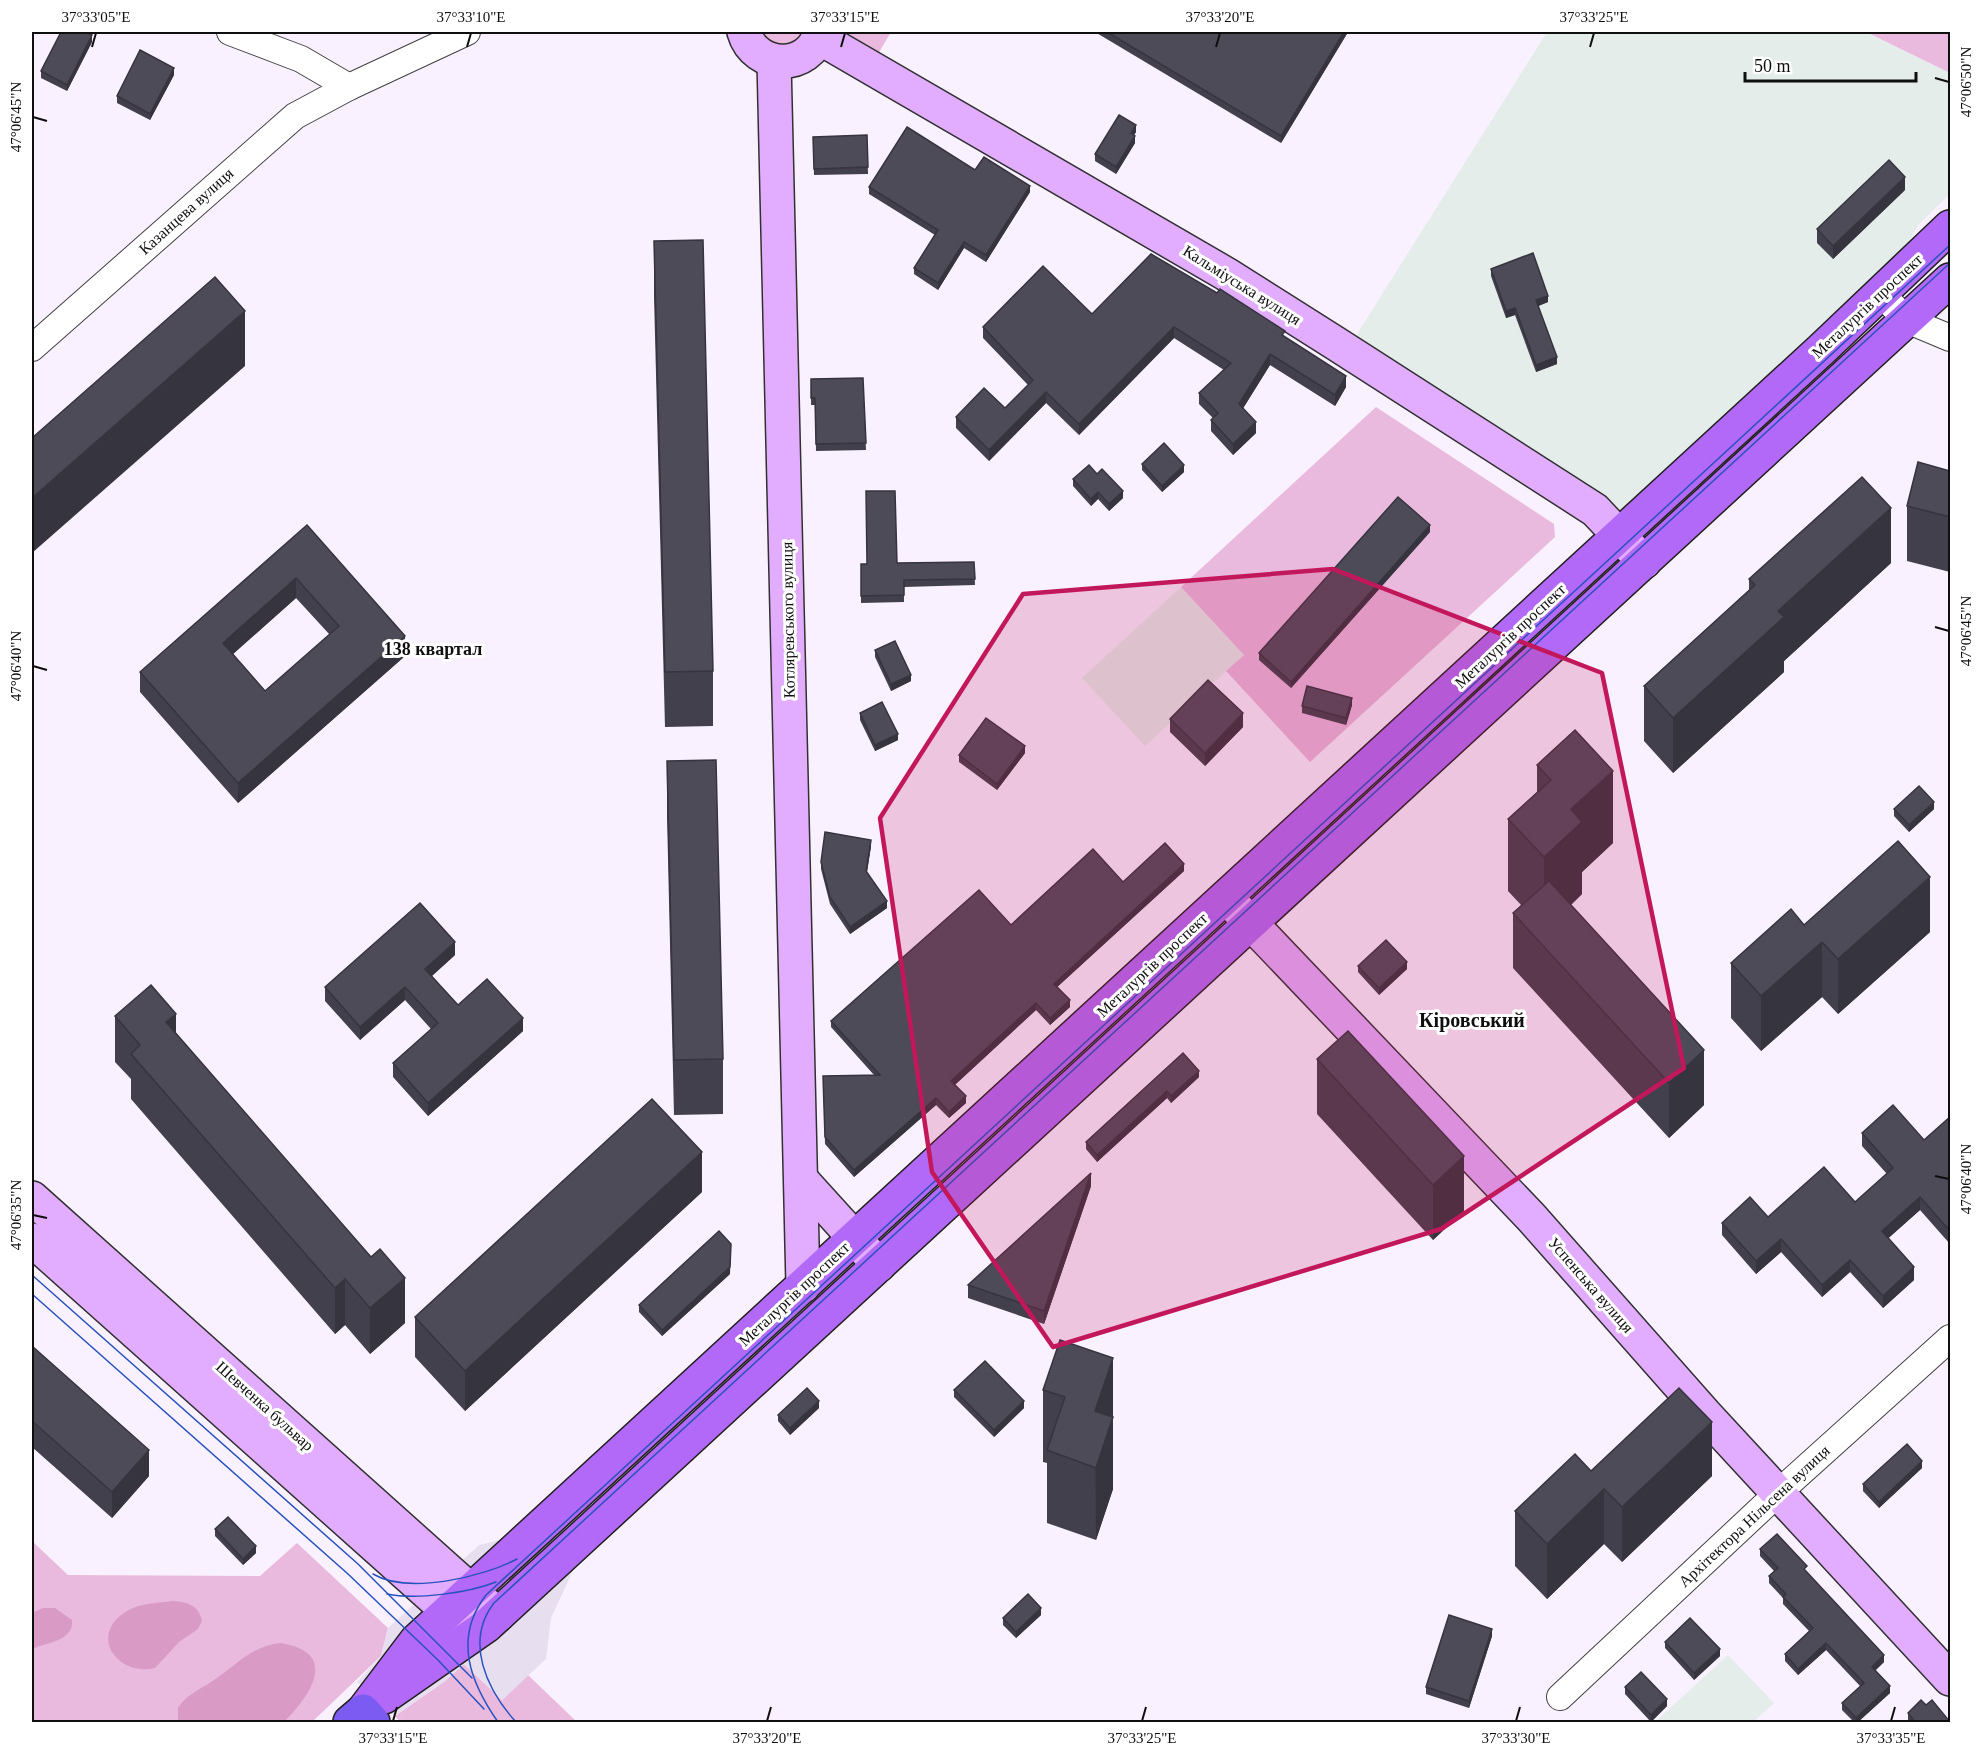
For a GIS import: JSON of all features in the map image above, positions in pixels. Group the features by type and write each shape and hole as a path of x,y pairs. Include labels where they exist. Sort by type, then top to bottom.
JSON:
{"main road":[{"name":"Металургів проспект","path":"362,1719 413,1644 1881,294 1950,226"},
{"name":"Металургів проспект","path":"362,1719 498,1615 1950,280"}],"street":[{"path":"230,32 301,58 349,87 466,32"},
{"path":"744,32 757,53 774,61 801,57 819,34"},
{"name":"Кальміуська вулиця","path":"819,34 1226,274 1596,510 1644,562"},
{"name":"Котляревського вулиця","path":"774,61 803,1286"},
{"name":"Казанцева вулиця","path":"32,348 295,116 349,87"},
{"path":"1881,294 1907,320 1950,338"},
{"name":"Успенська вулиця","path":"1226,897 1531,1217 1778,1493 1950,1679"},
{"path":"801,1179 879,1265"},
{"name":"Шевченка бульвар","path":"32,1198 460,1601 474,1635"},
{"name":"Шевченка бульвар","path":"32,1240 460,1601 498,1615"},
{"name":"Архітектора Нільсена вулиця","path":"1560,1697 1778,1493 1950,1338"}],"highlighted area":[{"path":"1333,569 1602,673 1684,1068 1441,1229 1053,1347 932,1172 880,818 1023,594"}],"shaded area":[{"path":"760,32 804,32 791,43 773,45"},
{"path":"834,32 891,32 875,59"},
{"path":"1547,32 1865,32 1950,73 1950,194 1919,224 1900,258 1618,516 1352,342"},
{"path":"1866,32 1950,32 1950,73"},
{"path":"1376,407 1554,524 1555,537 1310,762 1226,671 1244,655 1181,587"},
{"path":"1181,587 1244,655 1145,746 1082,678"},
{"path":"862,1210 907,1258 577,1562 551,1618 546,1659 502,1700 464,1664 445,1681 395,1716 357,1682 381,1656 388,1628 479,1545 504,1539"},
{"path":"32,1541 68,1575 260,1576 297,1543 388,1628 381,1656 312,1722 32,1722"},
{"path":"173,1601 188,1604 198,1611 202,1621 198,1629 179,1642 155,1668 142,1669 129,1666 119,1660 112,1652 109,1642 109,1631 115,1621 127,1611 138,1606"},
{"path":"43,1608 55,1608 72,1620 72,1627 59,1640 32,1649 32,1613"},
{"path":"280,1643 299,1648 310,1655 315,1665 315,1676 310,1688 284,1722 178,1722 178,1708 189,1696 251,1653"},
{"path":"1728,1655 1774,1703 1753,1722 1655,1722"},
{"path":"464,1664 502,1700 528,1675 577,1722 400,1722 395,1716 445,1681"}],"building":[{"path":"61,32 85,32 92,35 67,85 41,71"},
{"path":"1107,32 1344,32 1281,136"},
{"path":"140,50 174,68 150,114 117,96"},
{"path":"1119,115 1136,125 1131,133 1135,136 1116,167 1095,154"},
{"path":"907,127 975,170 984,157 1030,186 986,255 964,242 938,283 914,268 938,230 869,187"},
{"path":"867,135 868,167 814,169 813,137"},
{"path":"1889,160 1905,177 1833,246 1817,229"},
{"path":"703,240 713,671 665,672 654,241"},
{"path":"1533,253 1548,296 1536,300 1557,357 1536,365 1515,308 1506,311 1491,269"},
{"path":"1151,254 1217,293 1220,289 1285,331 1282,335 1346,376 1335,395 1270,354 1239,404 1256,422 1233,444 1211,420 1218,413 1199,393 1231,363 1174,327 1079,424 1046,392 989,450 956,417 984,388 1005,408 1033,380 983,327 1043,266 1092,314"},
{"path":"215,277 245,311 32,498 32,438"},
{"path":"863,378 866,443 816,444 815,398 811,398 811,379"},
{"path":"1164,443 1184,465 1162,486 1142,464"},
{"path":"1918,462 1950,471 1950,517 1907,506"},
{"path":"1089,465 1097,474 1102,469 1123,491 1109,504 1098,492 1091,499 1073,479"},
{"path":"1862,477 1891,508 1778,611 1784,617 1673,718 1644,686 1755,585 1749,579"},
{"path":"866,491 895,491 897,563 974,562 975,579 904,580 904,595 861,596 861,564 867,564"},
{"path":"1398,497 1430,525 1291,682 1259,653"},
{"path":"307,525 405,636 238,783 140,672","holes":["296,578 339,626 265,691 223,643"]},
{"path":"895,641 911,675 891,684 875,650"},
{"path":"1208,680 1243,713 1205,753 1170,719"},
{"path":"1307,686 1352,698 1346,718 1302,706"},
{"path":"882,702 898,734 875,745 860,713"},
{"path":"986,718 1025,746 997,784 959,755"},
{"path":"1575,730 1613,771 1571,809 1582,822 1544,857 1508,819 1551,780 1537,765"},
{"path":"716,760 723,1059 674,1060 667,761"},
{"path":"1919,786 1934,802 1909,825 1894,809"},
{"path":"825,832 871,840 866,871 887,901 850,927 830,897 821,862"},
{"path":"1898,841 1930,877 1838,959 1822,942 1761,996 1731,963 1791,909 1804,925"},
{"path":"1165,843 1184,864 1054,984 1070,1000 1050,1018 1036,1003 951,1081 966,1096 949,1112 936,1098 854,1170 825,1137 823,1076 880,1075 831,1021 979,890 1011,925 1093,849 1123,882"},
{"path":"1549,881 1704,1050 1669,1083 1513,913"},
{"path":"420,903 455,942 425,969 458,1005 487,979 523,1018 428,1103 393,1063 438,1023 405,987 360,1027 325,987"},
{"path":"1386,940 1407,962 1379,988 1358,966"},
{"path":"151,985 176,1014 166,1022 371,1257 380,1249 405,1278 370,1308 345,1279 335,1288 131,1054 140,1045 115,1016"},
{"path":"1348,1031 1464,1156 1433,1185 1317,1059"},
{"path":"1183,1053 1199,1071 1171,1096 1167,1091 1097,1155 1086,1142"},
{"path":"652,1099 702,1152 465,1371 415,1317"},
{"path":"1893,1105 1924,1140 1950,1117 1950,1231 1920,1197 1882,1231 1914,1267 1883,1296 1850,1260 1822,1285 1781,1239 1756,1261 1722,1223 1750,1197 1768,1217 1824,1167 1855,1202 1893,1168 1862,1133"},
{"path":"1091,1173 1044,1311 968,1285"},
{"path":"719,1231 731,1244 730,1267 662,1330 639,1305"},
{"path":"1060,1340 1113,1358 1095,1411 1113,1417 1096,1468 1047,1450 1065,1397 1043,1390"},
{"path":"32,1346 149,1450 112,1492 32,1421"},
{"path":"985,1361 1024,1401 994,1430 954,1390"},
{"path":"807,1388 819,1401 790,1428 778,1415"},
{"path":"1679,1388 1712,1422 1622,1507 1604,1489 1547,1544 1515,1511 1575,1454 1591,1471"},
{"path":"1907,1444 1922,1461 1879,1502 1863,1484"},
{"path":"228,1517 256,1546 243,1559 215,1529"},
{"path":"1777,1534 1807,1566 1804,1569 1884,1655 1872,1667 1890,1686 1856,1718 1842,1703 1864,1683 1826,1643 1798,1669 1785,1654 1813,1628 1783,1597 1786,1594 1769,1576 1778,1568 1760,1549"},
{"path":"1028,1594 1041,1608 1016,1632 1003,1618"},
{"path":"1449,1615 1492,1629 1469,1701 1426,1687"},
{"path":"1690,1618 1720,1649 1694,1673 1665,1642"},
{"path":"1641,1672 1667,1699 1651,1715 1625,1687"},
{"path":"1921,1700 1926,1705 1932,1700 1950,1722 1909,1722 1913,1719 1908,1713"}],"tram line":[{"path":"498,1722 480,1691 469,1660 470,1627 486,1595 1950,245"},
{"path":"516,1722 488,1681 480,1649 485,1618 494,1603 1950,263"},
{"path":"32,1275 358,1564 472,1678"},
{"path":"32,1294 348,1574 438,1660 484,1709"},
{"path":"373,1574 405,1583 445,1581 485,1572 517,1559"},
{"path":"387,1594 399,1596 442,1594 496,1582"}],"district":[{"name":"138 квартал","path":"433,649"},
{"name":"Кіровський","path":"1472,1020"}]}
